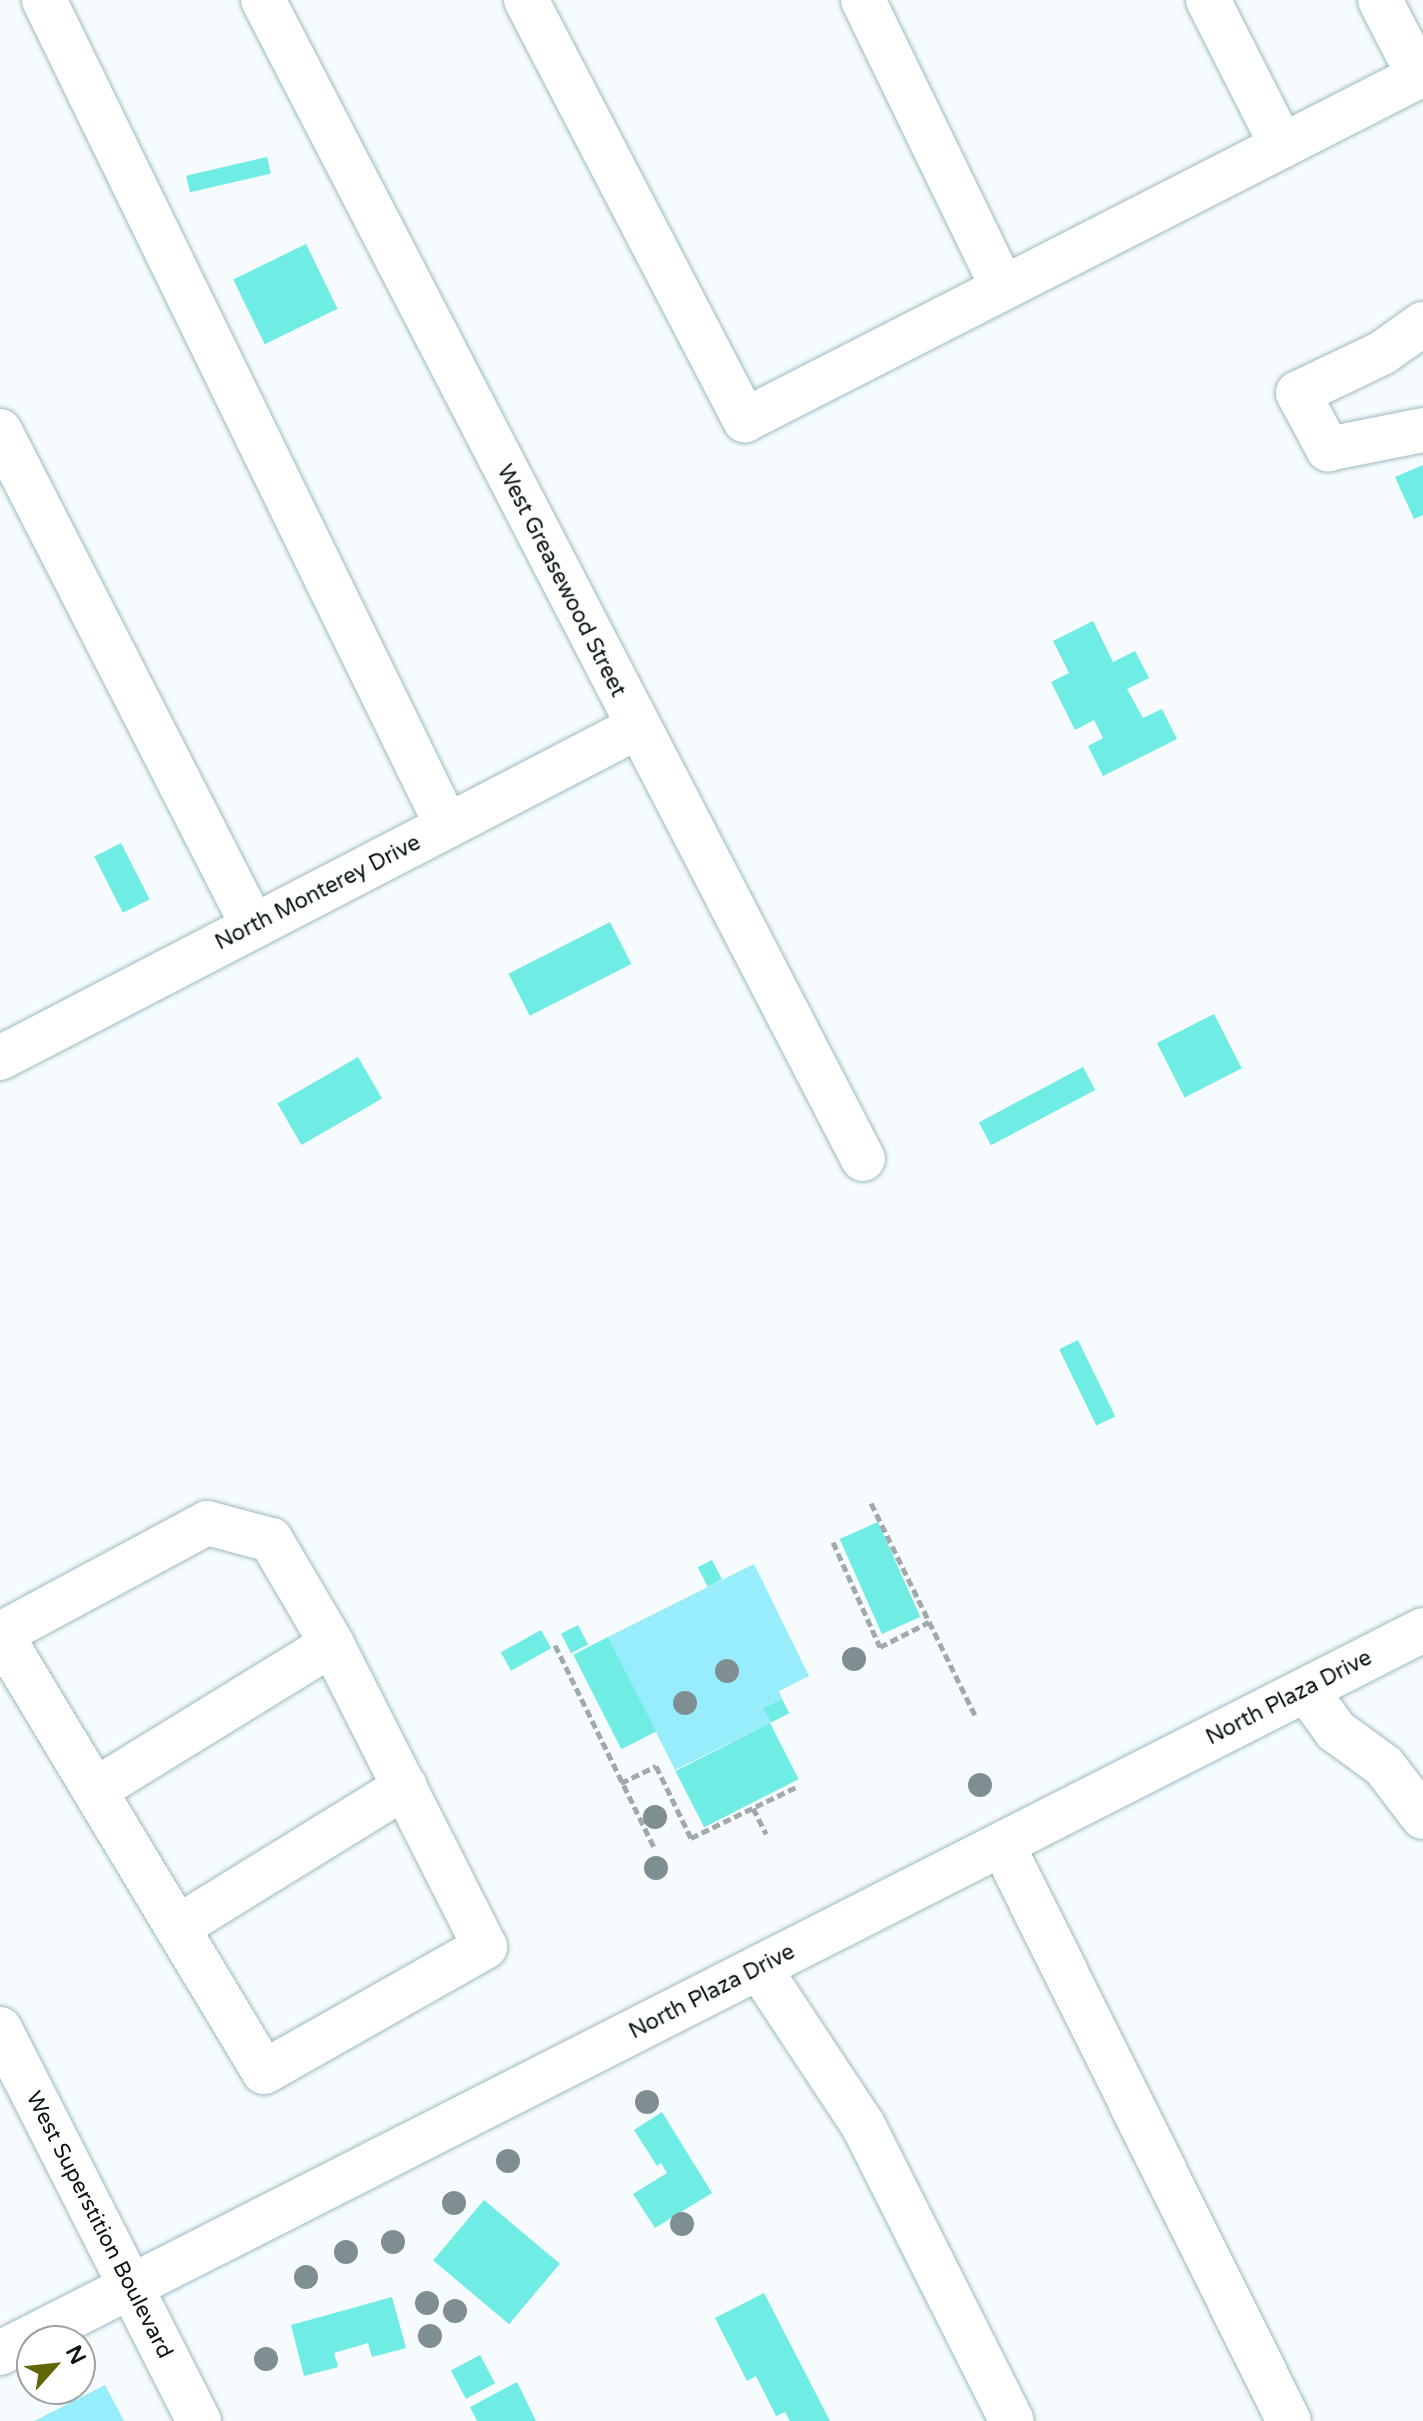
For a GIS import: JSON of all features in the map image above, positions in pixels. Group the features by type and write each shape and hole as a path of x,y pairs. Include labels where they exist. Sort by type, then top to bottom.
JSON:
{"street":[{"path":"44,0 447,826"},
{"name":"West Greasewood Street","path":"263,0 636,728 863,1159"},
{"path":"526,0 745,420 1419,76 1380,0"},
{"path":"863,0 1003,288"},
{"path":"1208,0 1282,146"},
{"path":"1423,324 1382,353 1298,393 1328,449 1423,430"},
{"path":"0,431 253,926"},
{"name":"North Monterey Drive","path":"0,1058 636,728"},
{"path":"207,1523 271,1540 332,1644 485,1947 264,2072 1,1634 207,1523"},
{"name":"North Plaza Drive","path":"0,2353 1423,1630"},
{"path":"95,1790 332,1644"},
{"path":"1306,1690 1336,1731 1384,1766 1423,1817"},
{"path":"178,1927 405,1787"},
{"path":"1002,1844 1289,2421"},
{"path":"759,1968 863,2125 1012,2421"},
{"name":"West Superstition Boulevard","path":"0,2029 199,2421"}],"path":[{"path":"871,1503 975,1715"},
{"path":"833,1542 880,1647 929,1622"},
{"path":"555,1645 655,1849"},
{"path":"621,1783 656,1766 691,1838 796,1787"},
{"path":"753,1808 766,1834"}],"shaded area":[{"path":"754,1564 809,1676 779,1691 782,1699 764,1709 770,1723 675,1770 608,1637"},
{"path":"105,2385 124,2421 34,2421 66,2405 96,2405 96,2390"}],"building":[{"path":"267,157 271,174 190,192 186,176"},
{"path":"306,244 338,309 265,344 233,280"},
{"path":"1423,465 1423,515 1414,519 1395,477"},
{"path":"1093,621 1113,662 1135,651 1149,678 1127,689 1143,718 1162,709 1177,739 1103,776 1088,746 1103,738 1094,720 1075,730 1051,682 1069,673 1053,641"},
{"path":"121,843 150,899 123,913 94,857"},
{"path":"610,922 631,964 530,1016 508,974"},
{"path":"1214,1014 1242,1068 1185,1097 1157,1043"},
{"path":"358,1057 382,1099 301,1145 277,1104"},
{"path":"1083,1067 1095,1090 991,1145 979,1122"},
{"path":"1078,1340 1115,1416 1096,1426 1059,1349"},
{"path":"878,1522 920,1617 882,1634 840,1539"},
{"path":"712,1560 722,1580 708,1587 698,1567"},
{"path":"578,1625 588,1645 571,1653 561,1634"},
{"path":"541,1630 551,1648 511,1671 501,1652"},
{"path":"608,1637 656,1731 621,1749 573,1655"},
{"path":"782,1699 789,1713 771,1723 763,1709"},
{"path":"770,1723 799,1779 704,1827 676,1771"},
{"path":"662,2112 712,2193 655,2228 633,2194 667,2173 661,2163 657,2166 634,2130"},
{"path":"484,2200 560,2264 509,2324 433,2261"},
{"path":"764,2293 830,2421 790,2421 785,2412 776,2416 756,2376 747,2381 715,2318"},
{"path":"392,2297 406,2348 372,2357 368,2343 334,2353 338,2367 304,2376 291,2325"},
{"path":"480,2355 495,2383 466,2399 451,2370"},
{"path":"517,2382 536,2421 477,2421 470,2407"}]}
